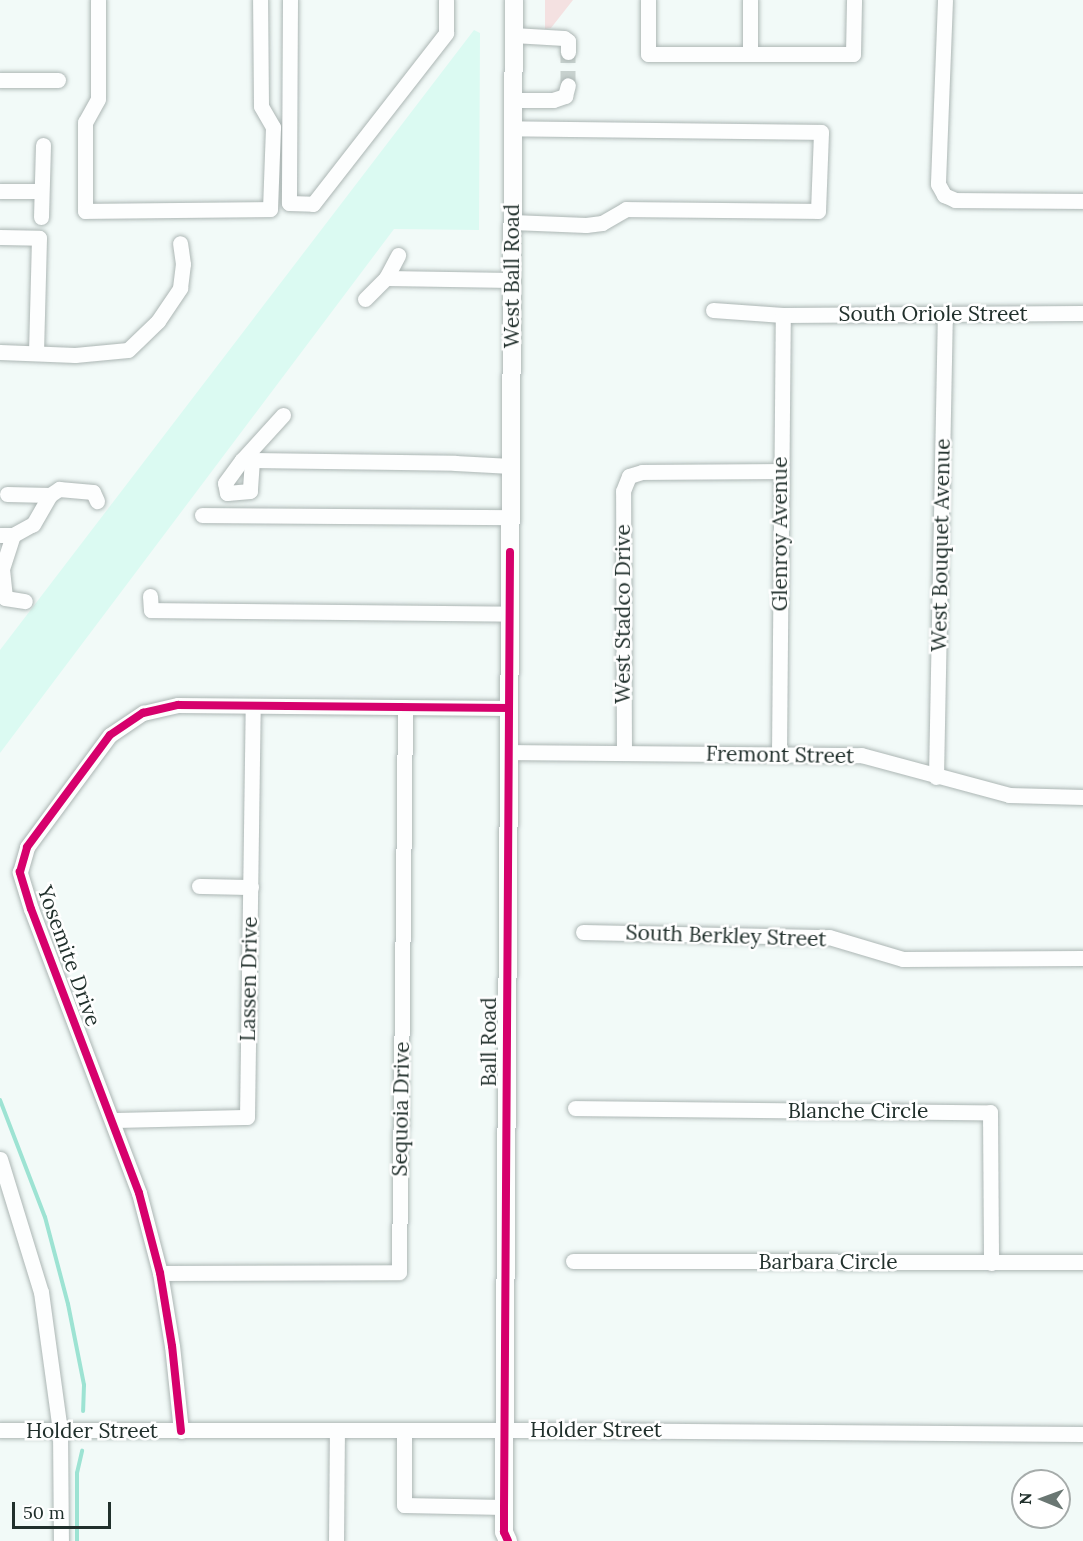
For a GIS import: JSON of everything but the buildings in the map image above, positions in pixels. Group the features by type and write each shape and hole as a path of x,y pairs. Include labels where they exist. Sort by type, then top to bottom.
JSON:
{"main road":[{"name":"West Ball Road","path":"510,552 514,0"},
{"name":"Ball Road","path":"504,1538 510,552"}],"street":[{"path":"98,0 98,99 85,122 86,211 270,209 273,127 261,106 260,0"},
{"path":"290,0 289,203 313,204 446,33 446,0"},
{"path":"648,0 648,54 852,54 854,0"},
{"path":"750,0 750,54"},
{"path":"945,0 938,184 944,195 955,200 1083,201"},
{"path":"513,36 564,38 568,41 568,52"},
{"path":"0,80 58,80"},
{"path":"513,100 554,100 565,96 568,85"},
{"path":"512,222 594,224 602,223 626,209 818,211 821,132 513,128"},
{"path":"41,218 43,145"},
{"path":"0,191 41,191"},
{"path":"0,237 39,238 36,352"},
{"path":"0,352 75,355 128,350 158,321 180,288 183,264 180,243"},
{"path":"365,299 386,278 398,255"},
{"path":"386,278 512,280"},
{"name":"South Oriole Street","path":"713,310 783,315 1083,313"},
{"name":"West Bouquet Avenue","path":"936,777 945,314"},
{"name":"Glenroy Avenue","path":"779,753 783,315"},
{"path":"283,415 247,460 511,466"},
{"name":"West Stadco Drive","path":"624,753 622,490 629,476 642,472 780,471"},
{"path":"25,601 5,598 2,568 7,535 33,524 50,495 59,489 93,492 97,501"},
{"path":"7,494 50,495"},
{"path":"202,515 511,517"},
{"path":"150,596 151,610 510,614"},
{"name":"Yosemite Drive","path":"181,1431 172,1346 160,1273 139,1193 31,909 20,872 27,847 110,735 143,713 178,705 509,708"},
{"name":"Lassen Drive","path":"112,1120 247,1117 253,707"},
{"name":"Sequoia Drive","path":"160,1273 399,1272 405,707"},
{"name":"Fremont Street","path":"509,752 861,755 1009,795 1083,797"},
{"path":"199,886 251,887"},
{"name":"South Berkley Street","path":"583,932 828,938 903,959 1083,958"},
{"name":"Blanche Circle","path":"575,1108 990,1112 991,1263"},
{"path":"0,1159 41,1292 60,1431 61,1541"},
{"name":"Barbara Circle","path":"573,1261 1083,1262"},
{"name":"Holder Street","path":"0,1430 504,1430 1083,1434"},
{"path":"404,1430 404,1505 504,1507"},
{"path":"336,1541 337,1431"}],"shaded area":[{"path":"545,0 573,0 551,28 545,29"},
{"path":"474,30 480,33 479,230 394,229 0,753 0,650"}],"waterway":[{"path":"0,1100 45,1217 68,1304 84,1385 83,1411"},
{"path":"77,1541 77,1473 82,1451"}],"tunnel":[{"path":"568,52 568,85"}],"cycle path":[{"path":"508,1541 504,1532 504,1507 510,552"},
{"path":"181,1431 172,1346 160,1273 139,1193 31,909 20,872 27,847 110,735 143,713 178,705 509,708"}]}
